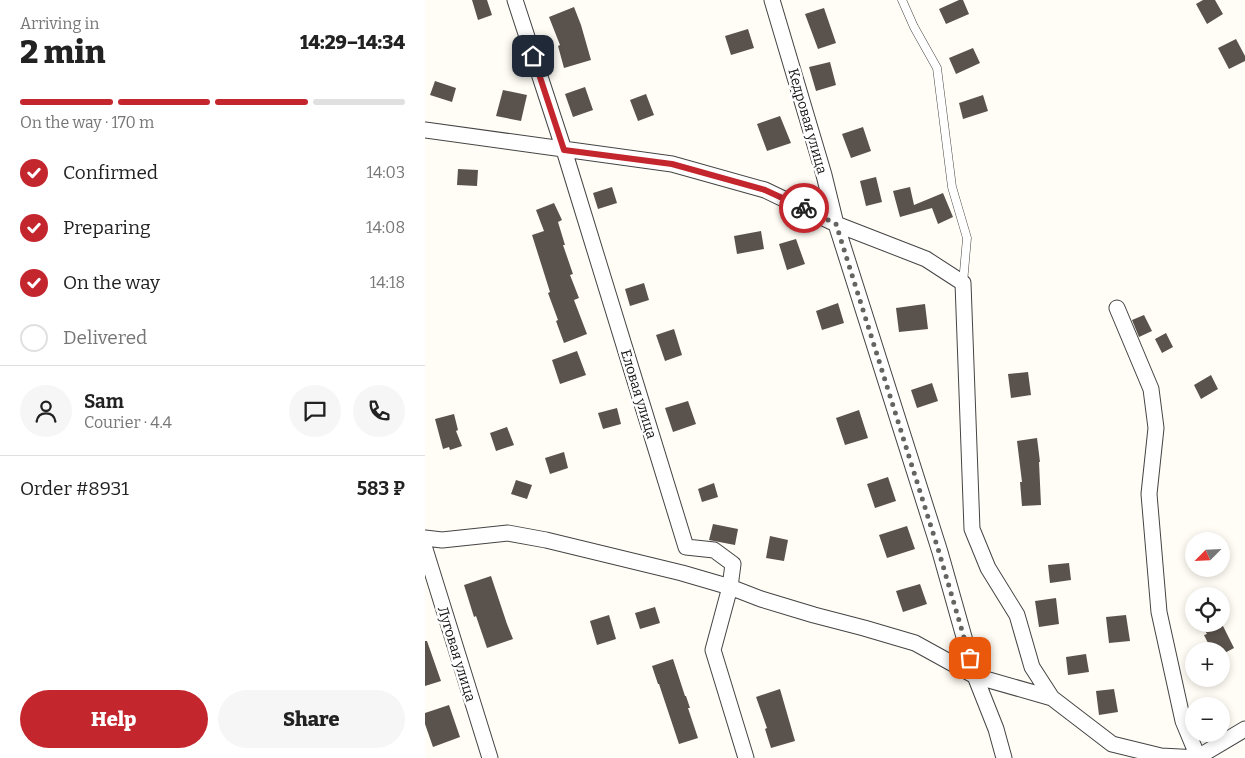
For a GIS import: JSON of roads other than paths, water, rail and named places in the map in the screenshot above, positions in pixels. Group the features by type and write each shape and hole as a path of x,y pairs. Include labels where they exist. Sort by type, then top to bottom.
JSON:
{"street":[{"name":"Еловая улица","path":"515,0 564,150 686,547"},
{"name":"Кедровая улица","path":"772,0 824,175 836,224 939,552 975,676 996,730 1004,758"},
{"path":"425,130 672,164 765,190 836,224 926,259 963,283 972,528 988,568 1017,615 1032,667 1052,698 1112,744 1161,756 1198,758 1245,729"},
{"path":"1117,308 1151,389 1156,428 1149,494 1159,612 1183,721 1198,758"},
{"path":"425,538 442,540 508,533 547,540 682,573 814,615 915,643 975,676 1052,698"},
{"path":"682,573 686,547 715,550 733,564 730,587 713,650 746,758"},
{"name":"Луговая улица","path":"425,549 490,758"}],"lane":[{"path":"902,0 914,27 937,68 952,187 967,238 963,283"}]}
